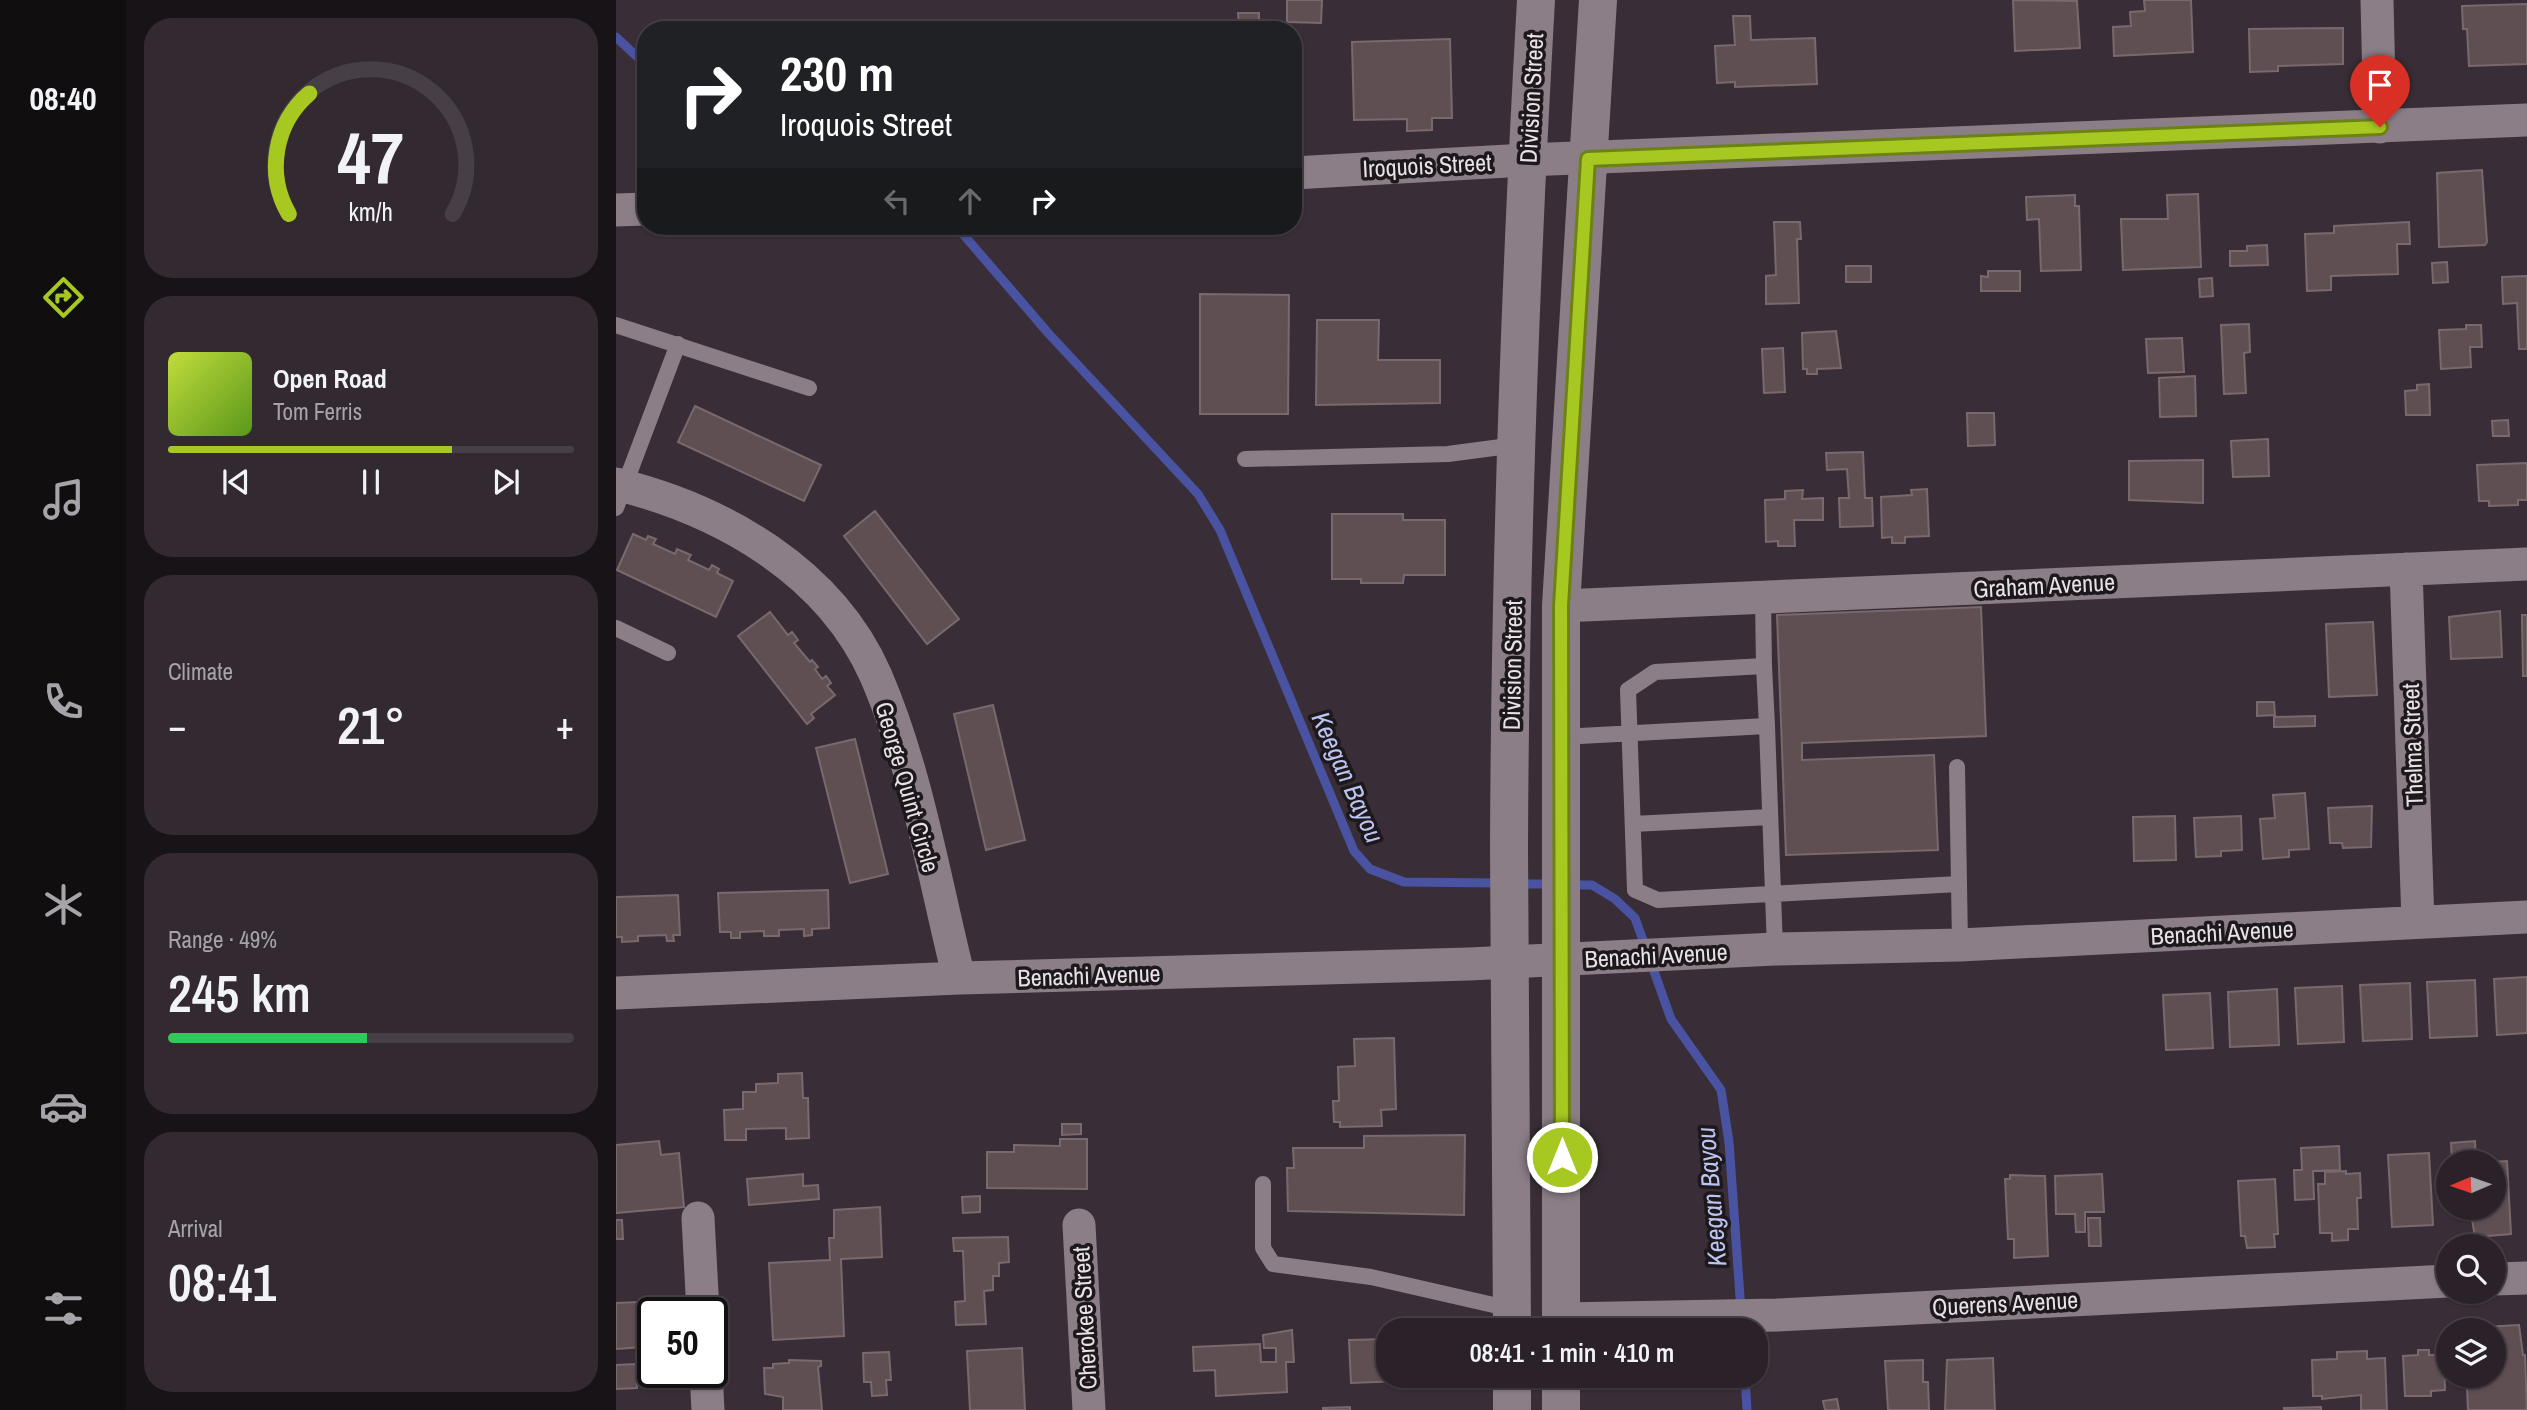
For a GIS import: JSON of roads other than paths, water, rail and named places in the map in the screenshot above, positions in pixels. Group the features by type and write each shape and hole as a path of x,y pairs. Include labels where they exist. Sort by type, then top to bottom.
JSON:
{"main road":[{"name":"Division Street","path":"1511,1318 1509,847 1527,160 1536,0"},
{"name":"Division Street","path":"1562,1318 1561,606 1598,0"},
{"path":"1511,1388 1511,1410"},
{"path":"1561,1388 1561,1410"}],"street":[{"path":"2377,0 2380,127"},
{"name":"Iroquois Street","path":"1302,172 1527,160 2527,120"},
{"path":"616,210 637,209"},
{"name":"George Quint Circle","path":"619,493 678,501 727,524 793,566 845,625 875,675 906,762 959,978"},
{"name":"Graham Avenue","path":"1561,606 2527,564"},
{"name":"Thelma Street","path":"2406,569 2418,922"},
{"name":"Benachi Avenue","path":"616,993 959,978 1510,962 1775,949 1960,945 2527,917"},
{"path":"698,1218 702,1297"},
{"name":"Cherokee Street","path":"1079,1225 1089,1410"},
{"path":"2506,1279 2527,1278"},
{"name":"Querens Avenue","path":"1678,1318 2436,1283"},
{"path":"707,1388 708,1410"}],"lane":[{"path":"616,325 809,388"},
{"path":"619,493 678,344"},
{"path":"1245,459 1448,454 1518,445"},
{"path":"1763,597 1775,949"},
{"path":"616,628 668,653"},
{"path":"1765,666 1655,672 1628,690 1635,890 1658,900 1959,884"},
{"path":"1561,737 1767,726"},
{"path":"1957,767 1960,945"},
{"path":"1633,824 1770,817"},
{"path":"1263,1184 1263,1248 1273,1264 1371,1277 1504,1318"}],"waterway":[{"name":"Keegan Bayou","path":"616,37 637,57"},
{"name":"Keegan Bayou","path":"964,235 1049,334 1198,494 1220,530 1354,851 1370,869 1404,882 1499,883"},
{"name":"Keegan Bayou","path":"1517,884 1552,884"},
{"name":"Keegan Bayou","path":"1569,885 1592,885 1615,899 1635,918 1671,1019 1721,1090 1729,1142 1741,1311"},
{"name":"Keegan Bayou","path":"1746,1388 1747,1410"}]}
